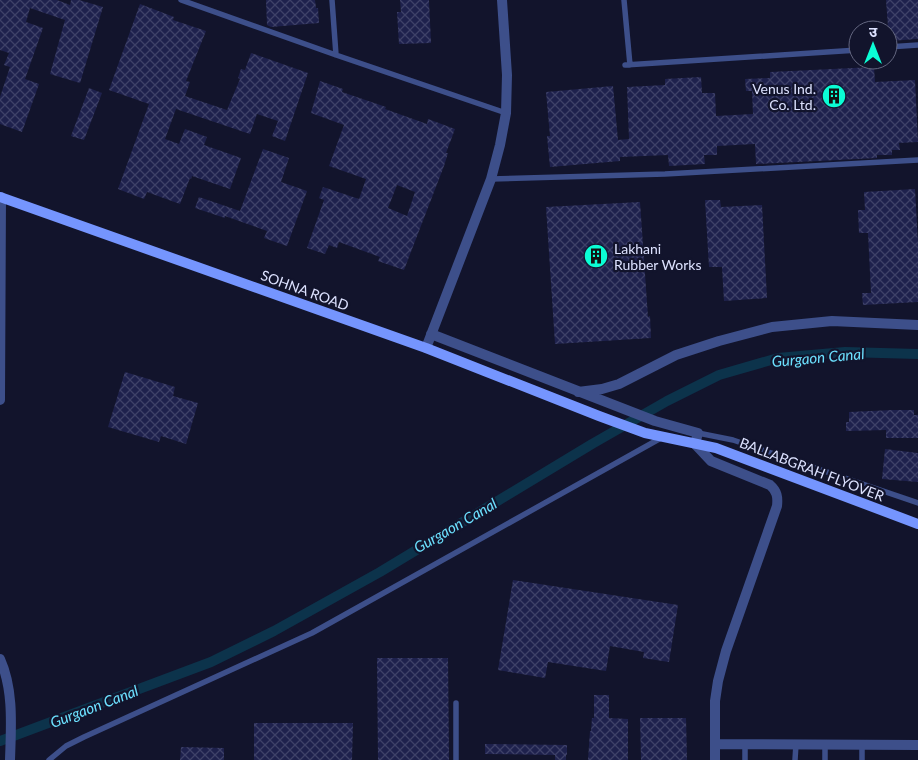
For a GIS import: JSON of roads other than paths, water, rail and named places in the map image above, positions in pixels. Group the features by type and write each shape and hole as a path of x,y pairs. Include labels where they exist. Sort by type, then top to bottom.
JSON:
{"main road":[{"name":"SOHNA ROAD","path":"0,197 426,348 645,433"},
{"name":"BALLABGRAH FLYOVER","path":"645,433 725,451 918,524"}],"street":[{"path":"426,348 491,179 503,133 506,113 507,75 502,0"},
{"path":"0,197 0,400"},
{"path":"578,392 602,389 619,384 676,355 772,327 832,321 918,324"},
{"path":"431,334 655,421 698,433 695,444 711,461 770,485 774,489 778,498 777,506 726,651 718,681 715,701 715,760"},
{"path":"0,659 8,680 10,759"},
{"path":"715,744 918,745"}],"lane":[{"path":"182,0 197,3 336,55 506,113"},
{"path":"332,0 336,55"},
{"path":"624,0 628,65 848,51"},
{"path":"898,46 918,45"},
{"path":"491,179 665,174 918,160"},
{"path":"698,433 733,440 918,504"},
{"path":"49,760 66,746 84,737 312,633 663,437"},
{"path":"456,703 456,760"},
{"path":"745,744 745,760"},
{"path":"795,760 796,744"},
{"path":"825,744 825,760"},
{"path":"862,745 862,760"}],"waterway":[{"name":"Gurgaon Canal","path":"0,741 211,662 274,631 380,572 592,444 667,401 719,375 778,358 845,352 918,354"}],"place":[{"name":"Venus Ind. Co. Ltd.","path":"834,96"},
{"name":"Lakhani Rubber Works","path":"596,256"}]}
